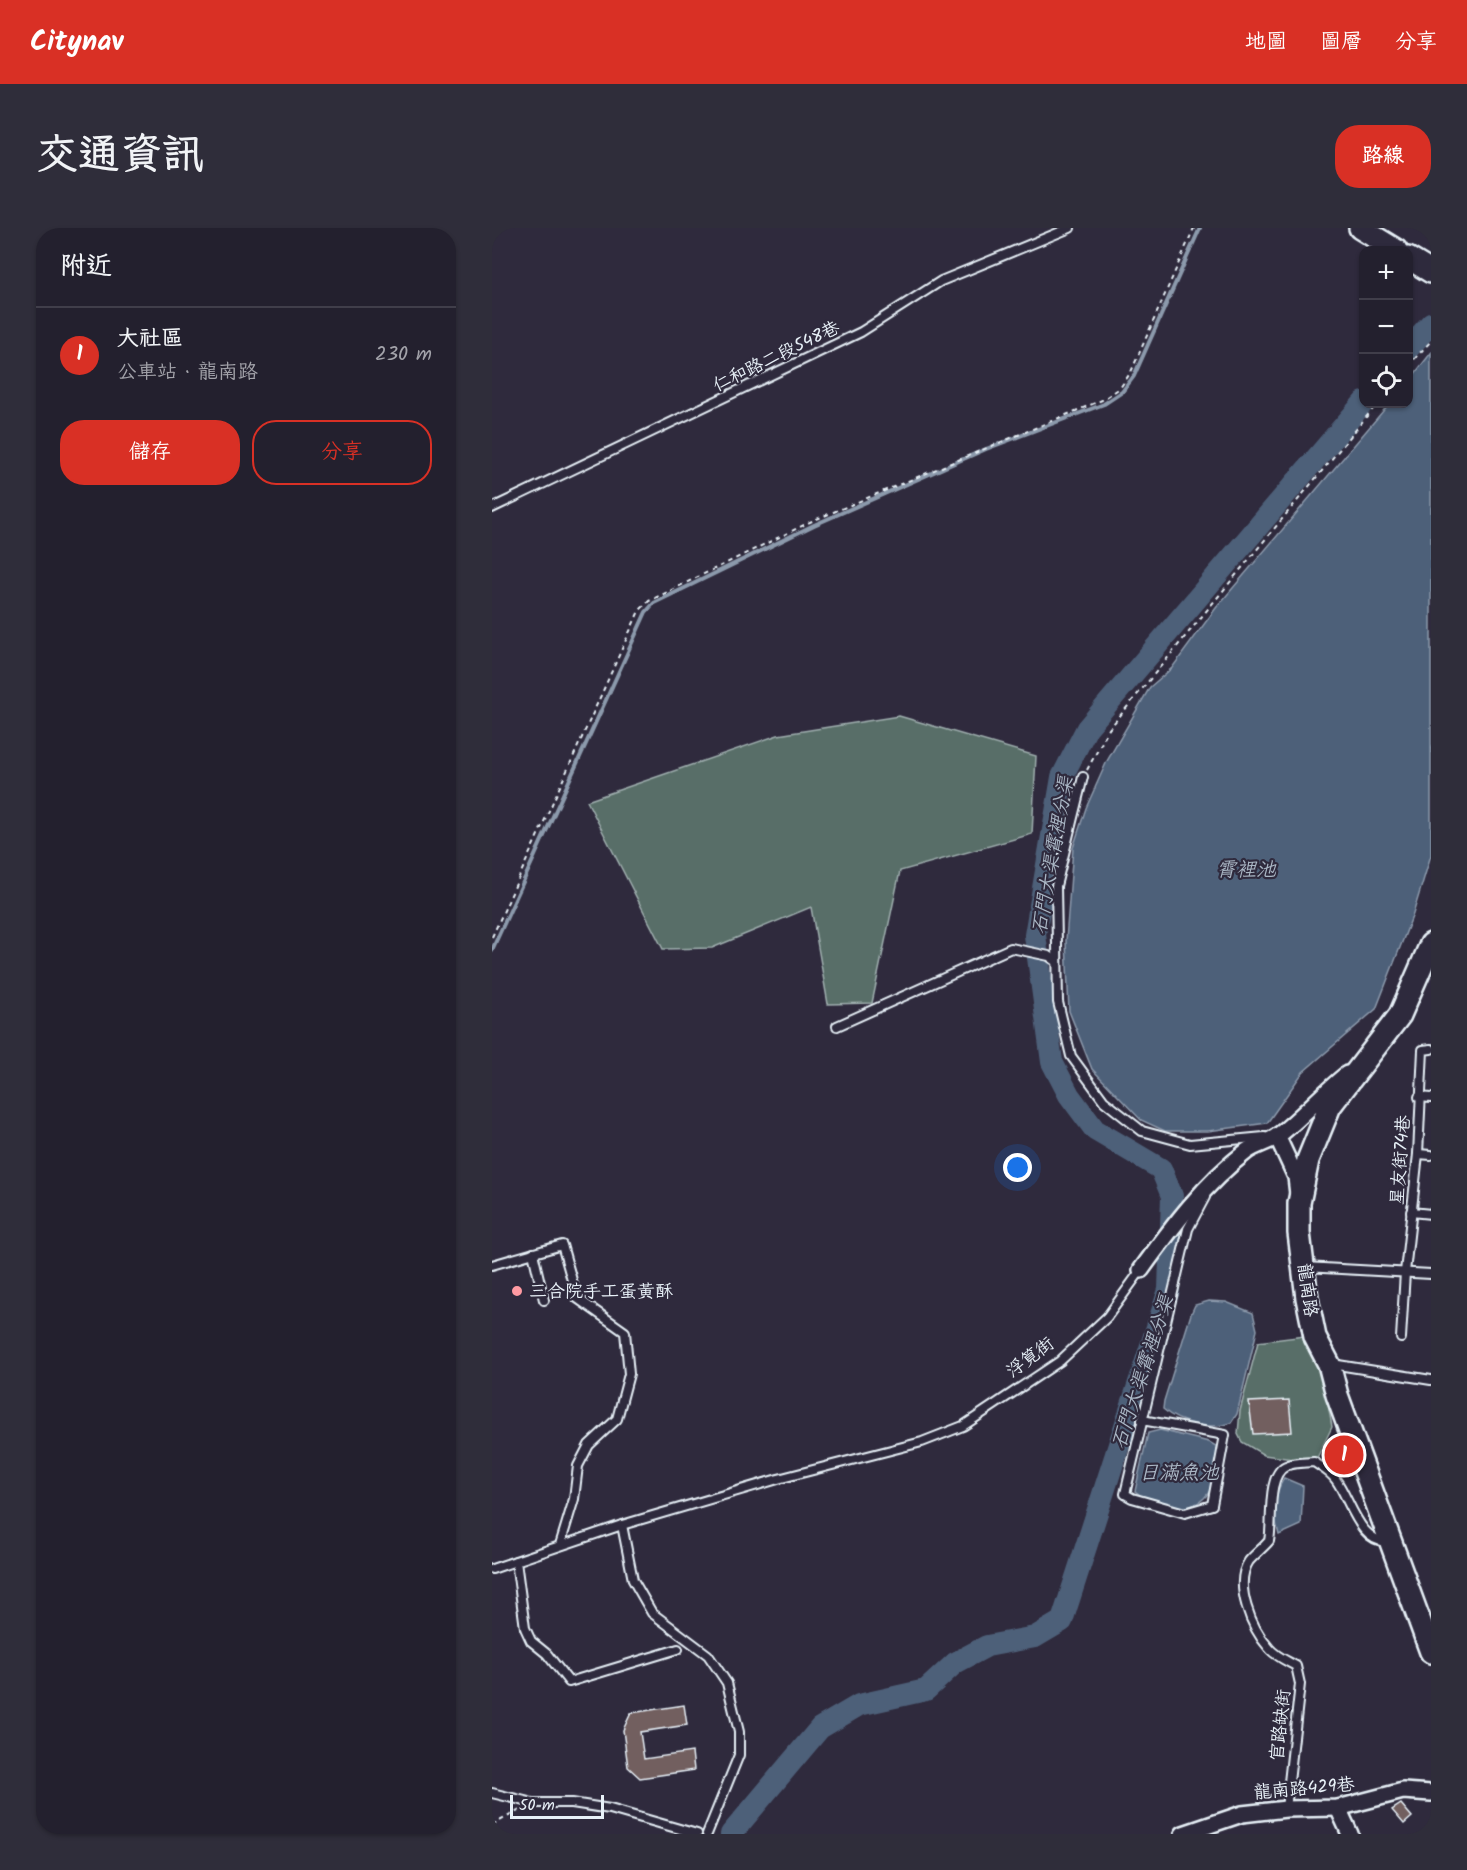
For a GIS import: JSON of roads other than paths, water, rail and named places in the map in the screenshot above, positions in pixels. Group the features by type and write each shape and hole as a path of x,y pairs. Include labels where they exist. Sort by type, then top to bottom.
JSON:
{"main road":[{"path":"1360,228 1389,246"},
{"path":"1413,261 1431,272"},
{"name":"龍南路","path":"1431,944 1400,1015 1330,1106 1319,1127 1308,1160 1299,1203 1299,1233 1305,1267 1307,1298 1315,1337 1329,1364 1337,1395 1392,1540 1431,1652"}],"street":[{"name":"浮筧街","path":"1141,1270 1182,1214 1216,1178 1254,1147 1277,1136 1321,1094 1362,1063"},
{"path":"1277,1136 1296,1177 1299,1203"},
{"name":"龍南路429巷","path":"1183,1834 1242,1814 1286,1809 1338,1808 1403,1791 1431,1793"},
{"path":"1338,1808 1350,1834"}],"lane":[{"name":"仁和路二段548巷","path":"492,508 861,332 941,281 1070,228"},
{"path":"1083,777 1056,886 1052,958 1058,1002 1071,1056 1104,1101 1142,1131 1190,1144 1277,1136"},
{"path":"837,1026 1011,948 1052,958"},
{"name":"星友街74巷","path":"1401,1338 1405,1272 1418,1154 1419,1097 1427,1049"},
{"path":"1419,1097 1431,1098"},
{"path":"1418,1154 1431,1155"},
{"path":"1142,1420 1225,1435 1212,1505 1185,1513 1125,1494 1142,1420 1188,1229 1216,1178"},
{"path":"1411,1212 1431,1214"},
{"path":"492,1265 562,1245 577,1298 625,1332 629,1374 617,1419 589,1445 578,1466 574,1499 560,1545"},
{"path":"533,1253 544,1300"},
{"path":"1305,1267 1431,1275"},
{"name":"浮筧街","path":"492,1569 622,1525 778,1479 922,1442 963,1426 1060,1361 1107,1317 1141,1270"},
{"path":"1329,1364 1431,1380"},
{"name":"官路缺街","path":"1286,1809 1300,1684 1296,1666 1270,1650 1253,1625 1247,1609 1244,1575 1248,1562 1269,1541 1272,1488 1278,1471 1286,1466 1314,1462 1335,1478 1365,1530 1375,1540 1392,1540"},
{"path":"622,1525 633,1580 652,1613 708,1654 726,1683 739,1732 739,1755 707,1834"},
{"path":"516,1561 525,1628 531,1641 547,1654 569,1682 678,1649"},
{"path":"492,1793 533,1803 572,1803 610,1809 697,1834"}],"water":[{"name":"霄裡池","path":"1431,353 1431,855 1413,914 1376,1009 1303,1072 1267,1123 1208,1131 1165,1131 1141,1120 1092,1069 1069,1011 1066,941 1073,848 1086,808 1107,761 1150,687 1172,668 1216,608 1386,408 1413,408 1413,376"},
{"path":"1209,1301 1226,1302 1253,1313 1257,1330 1237,1414 1231,1423 1215,1426 1187,1422 1163,1409 1191,1314 1195,1305"},
{"name":"日滿魚池","path":"1160,1430 1209,1442 1216,1446 1218,1463 1211,1488 1204,1498 1194,1505 1171,1508 1158,1505 1135,1491 1148,1433"},
{"path":"1284,1478 1303,1486 1301,1525 1279,1535 1275,1506 1277,1492"}],"waterway":[{"path":"492,950 646,612 654,603 814,525 986,449 1104,404 1122,392 1134,376 1200,228"},
{"name":"石門大渠霄裡分渠","path":"1413,343 1431,323"},
{"name":"石門大渠霄裡分渠","path":"731,1834 820,1728 859,1705 926,1690 955,1663 987,1646 1035,1637 1062,1621 1169,1290 1172,1196 1161,1169 1095,1130 1069,1095 1052,1062 1035,935 1062,777 1087,728 1359,408"}],"place":[{"name":"三合院手工蛋黃酥","path":"517,1291"},
{"name":"大社區","path":"1344,1455"}]}
